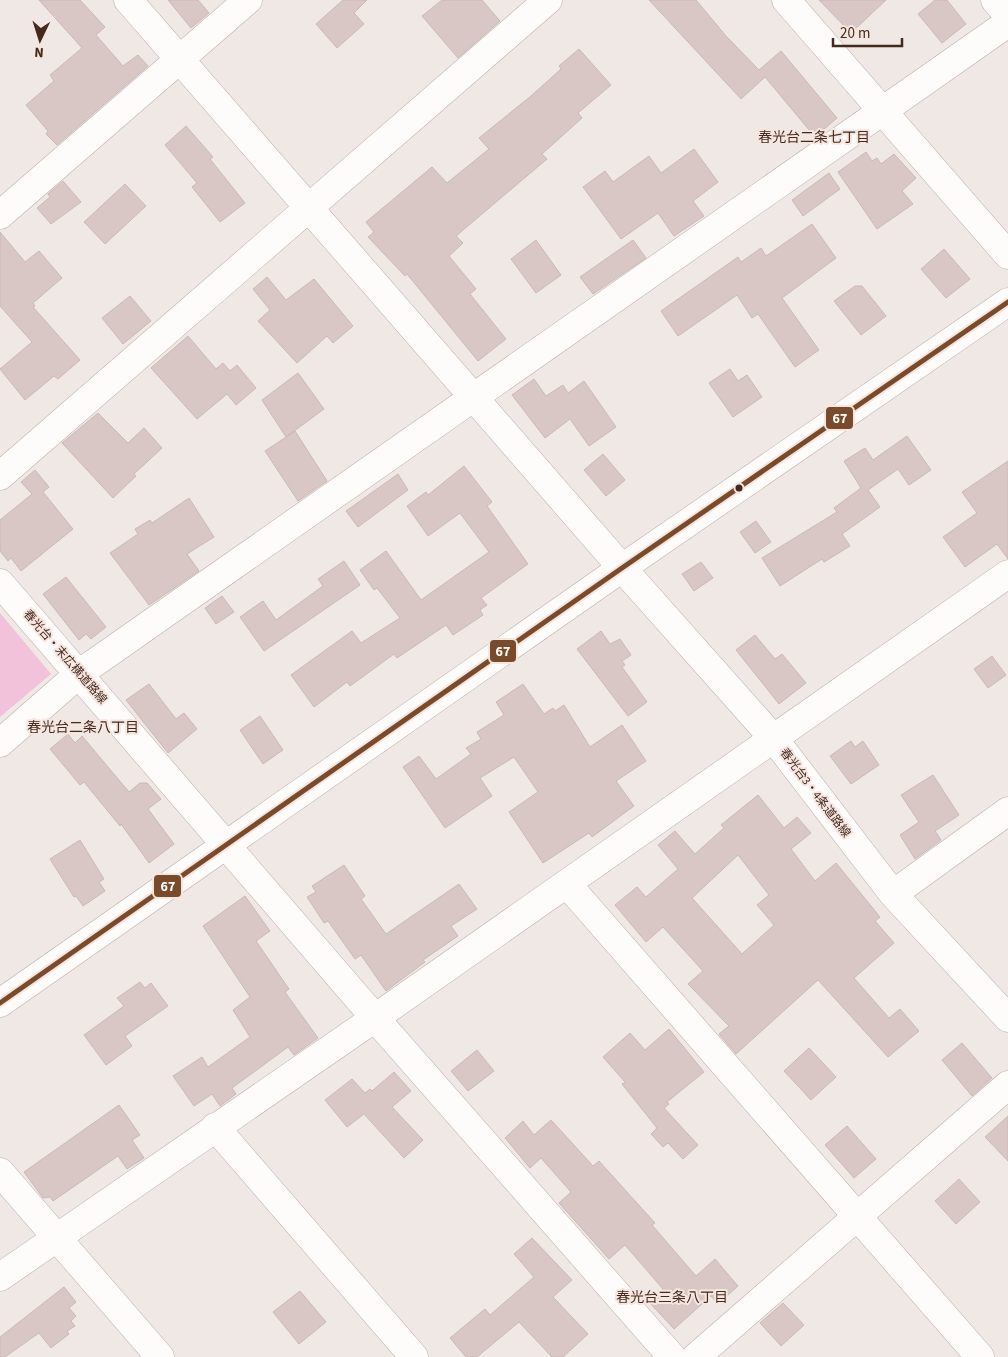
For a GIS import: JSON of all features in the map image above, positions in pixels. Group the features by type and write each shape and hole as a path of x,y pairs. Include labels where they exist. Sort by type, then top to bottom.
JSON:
{"street":[{"name":"春光台3・4条道路線","path":"128,0 622,568 774,739 893,894 1008,1018"},
{"path":"0,215 248,0"},
{"path":"0,476 548,0"},
{"path":"786,0 1008,255"},
{"path":"995,0 1008,15"},
{"path":"0,743 80,673 472,396 1008,23"},
{"path":"0,1003 622,568 1008,302"},
{"path":"0,1277 375,1018 1008,574"},
{"name":"春光台・末広横道路線","path":"0,583 80,673 375,1018 672,1357"},
{"path":"893,894 1008,812"},
{"path":"567,884 980,1357"},
{"path":"696,1357 1008,1085"},
{"path":"215,1127 414,1357"},
{"path":"0,1172 160,1357"}],"shaded area":[{"path":"0,613 51,674 0,717"}],"building":[{"path":"39,0 80,0 105,27 96,35 123,66 138,55 148,66 57,145 46,134 48,131 26,105 54,81 50,75 82,48"},
{"path":"168,0 198,0 209,13 191,28"},
{"path":"343,0 367,0 354,13 364,24 337,48 316,24"},
{"path":"442,0 482,0 500,21 458,58 422,16"},
{"path":"649,0 696,0 726,36 759,70 781,51 837,118 815,137 765,77 741,99"},
{"path":"819,0 886,0 851,33"},
{"path":"935,0 947,0 966,24 942,43 918,14"},
{"path":"579,49 611,85 578,113 582,118 542,154 547,159 456,236 463,243 449,256 476,289 470,294 506,339 478,361 407,274 405,276 368,237 374,232 366,222 432,167 447,183 489,149 479,138 531,96 561,69 559,66"},
{"path":"186,126 213,157 210,159 245,203 220,222 192,187 197,183 165,145"},
{"path":"694,149 718,182 693,201 704,216 674,236 658,213 621,239 583,187 605,171 613,182 649,156 661,173"},
{"path":"866,152 872,161 877,158 881,164 894,154 916,178 902,191 913,204 877,229 838,172"},
{"path":"829,173 840,189 803,216 792,200"},
{"path":"63,181 81,202 51,224 37,208 50,197 48,194"},
{"path":"125,184 146,206 105,244 84,222"},
{"path":"812,224 836,258 782,298 819,350 795,367 758,314 752,318 737,295 678,336 661,311 738,257 741,262 761,248 766,256"},
{"path":"0,232 25,262 39,251 62,278 33,303 35,306 33,307 80,360 58,379 54,376 25,400 0,369 32,342 0,306"},
{"path":"536,240 561,275 536,293 511,259"},
{"path":"633,240 646,258 593,294 580,277"},
{"path":"944,249 970,279 946,298 921,269"},
{"path":"267,277 286,300 314,279 353,326 333,343 327,336 297,363 258,321 270,310 253,289"},
{"path":"855,286 862,286 886,316 861,335 834,301"},
{"path":"130,296 151,321 123,344 102,318"},
{"path":"188,336 216,369 223,363 230,371 237,365 256,388 236,405 227,394 197,419 151,368"},
{"path":"730,369 738,381 747,375 762,397 733,417 709,383"},
{"path":"298,373 324,409 286,437 262,400"},
{"path":"534,379 546,396 563,385 568,393 584,381 616,427 589,446 570,419 545,438 512,395"},
{"path":"98,413 128,443 144,428 162,448 134,474 136,476 113,498 62,443"},
{"path":"295,431 327,481 298,501 265,451"},
{"path":"907,436 931,470 909,485 898,469 868,490 880,507 842,534 850,546 824,562 822,559 780,586 762,558 837,512 834,508 861,488 844,461 865,448 873,460"},
{"path":"603,454 625,480 606,496 584,470"},
{"path":"1008,461 1008,559 997,544 965,567 943,537 977,513 962,492"},
{"path":"464,466 492,502 487,506 528,564 481,598 487,605 480,610 483,615 453,635 446,625 397,658 394,654 350,686 347,682 314,707 291,675 352,631 361,643 400,618 377,588 374,590 360,570 386,551 421,600 489,552 460,513 428,536 407,506 426,492 428,495"},
{"path":"35,470 49,487 43,492 73,529 21,571 11,558 8,561 0,551 0,520 32,494 21,482"},
{"path":"398,474 408,490 358,527 346,511"},
{"path":"189,498 214,537 187,554 199,571 149,605 110,553 138,534 135,529 150,520 152,523"},
{"path":"756,521 771,542 755,553 740,532"},
{"path":"344,561 360,585 264,651 240,617 263,601 276,620 323,586 318,579"},
{"path":"701,562 713,578 694,591 682,574"},
{"path":"66,577 106,627 91,639 86,634 79,640 43,594"},
{"path":"222,596 234,612 216,624 205,608"},
{"path":"601,631 610,644 620,639 631,655 622,661 625,665 622,667 647,702 628,716 577,649"},
{"path":"755,635 775,659 782,654 806,683 779,704 736,650"},
{"path":"992,656 1006,675 988,688 974,669"},
{"path":"149,684 176,719 184,713 197,729 168,753 126,700"},
{"path":"523,684 544,714 553,708 555,711 564,705 590,747 622,725 646,761 616,781 634,806 592,837 589,833 543,863 509,812 538,792 514,757 480,778 492,796 445,828 403,767 419,756 436,779 471,754 466,748 481,739 477,732 504,715 496,702"},
{"path":"260,716 283,750 263,764 240,730"},
{"path":"68,734 75,743 82,736 129,792 140,783 147,783 161,799 148,809 174,844 149,863 121,824 120,826 84,782 80,785 50,749"},
{"path":"851,741 855,747 863,741 879,765 851,784 830,756"},
{"path":"933,775 959,815 935,831 941,840 915,859 900,835 919,822 901,795"},
{"path":"758,795 784,828 797,817 811,833 791,849 815,881 836,863 880,917 875,921 894,943 854,978 889,1018 900,1009 919,1031 888,1057 818,980 736,1054 719,1034 729,1026 688,984 703,971 663,927 646,942 615,905 637,887 646,897 678,869 658,845 675,831 695,854 724,828 721,825","holes":["738,855 769,895 757,905 774,925 742,954 692,898"]},
{"path":"80,840 104,879 99,882 105,891 83,906 76,896 74,897 50,859"},
{"path":"344,865 365,896 361,899 386,934 459,884 477,909 451,926 458,936 423,960 425,962 386,991 361,955 355,959 328,921 324,923 307,897 316,892 312,886"},
{"path":"245,896 270,931 256,941 289,989 285,992 318,1038 294,1055 288,1047 232,1088 236,1094 220,1106 212,1094 194,1106 173,1076 202,1057 208,1067 250,1037 233,1010 250,997 203,926"},
{"path":"140,982 145,988 151,983 168,1006 125,1036 132,1046 106,1065 84,1035 124,1006 117,998"},
{"path":"669,1029 704,1072 667,1102 669,1104 664,1108 698,1145 683,1159 668,1143 663,1147 651,1134 657,1128 622,1084 625,1082 603,1057 630,1033 645,1050"},
{"path":"962,1043 992,1078 972,1096 942,1060"},
{"path":"809,1048 836,1077 811,1100 784,1071"},
{"path":"477,1050 494,1071 468,1091 451,1071"},
{"path":"394,1072 411,1091 392,1107 423,1140 404,1158 364,1114 347,1127 325,1100 352,1079 365,1093 370,1089 372,1091"},
{"path":"119,1105 140,1135 132,1140 144,1158 127,1169 118,1156 53,1201 50,1197 43,1198 24,1172"},
{"path":"1008,1116 1008,1161 985,1137"},
{"path":"551,1120 593,1166 599,1161 655,1223 652,1225 696,1276 715,1259 738,1286 718,1304 711,1296 674,1329 649,1302 663,1289 625,1245 609,1259 559,1203 571,1192 541,1158 530,1168 505,1138 523,1121 534,1135"},
{"path":"847,1126 876,1159 854,1178 825,1145"},
{"path":"959,1179 980,1202 956,1224 935,1201"},
{"path":"532,1238 572,1280 553,1297 588,1334 563,1357 552,1357 519,1322 477,1357 466,1357 450,1338 485,1309 490,1315 534,1277 514,1254"},
{"path":"64,1287 76,1302 69,1308 76,1316 71,1321 75,1326 67,1331 69,1334 51,1348 39,1333 5,1357 0,1357 0,1337"},
{"path":"300,1291 326,1322 299,1344 273,1312"},
{"path":"783,1303 804,1325 781,1346 760,1323"}],"transit line":[{"name":"67","path":"0,1003 622,568 1008,302"}],"district":[{"name":"春光台二条七丁目","path":"814,138"},
{"name":"春光台二条八丁目","path":"83,728"},
{"name":"春光台三条八丁目","path":"672,1298"}]}
